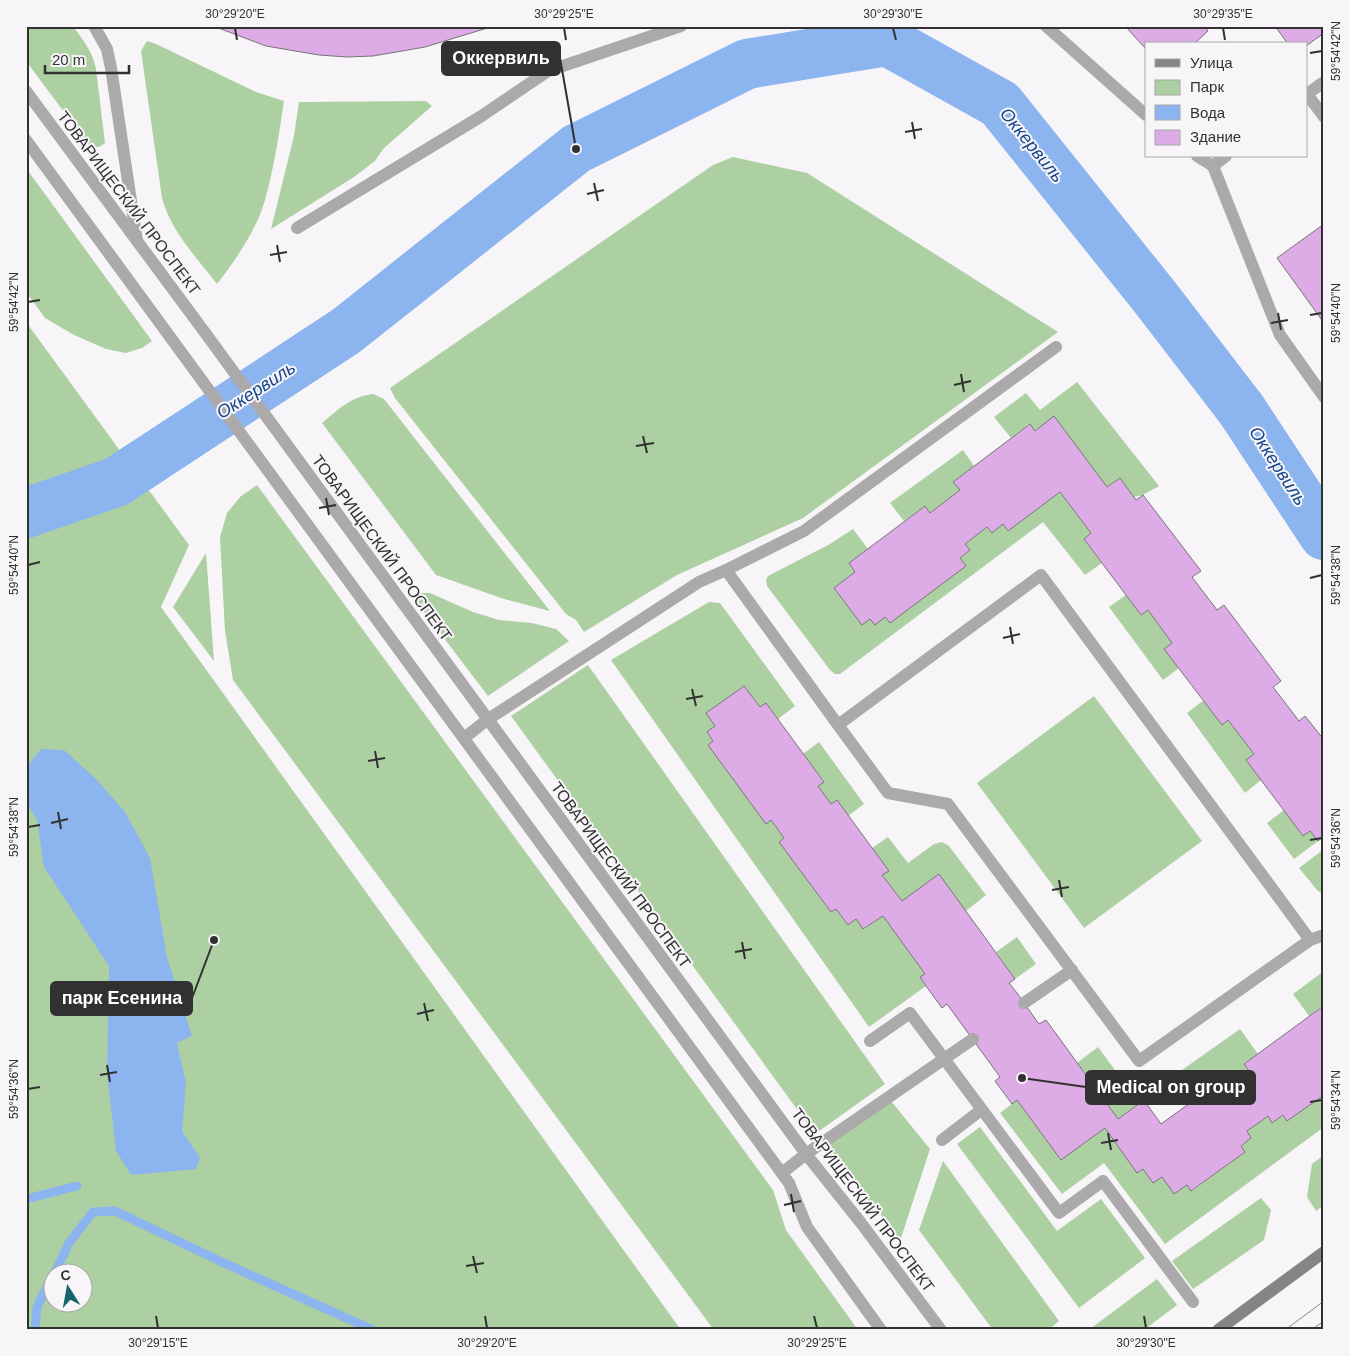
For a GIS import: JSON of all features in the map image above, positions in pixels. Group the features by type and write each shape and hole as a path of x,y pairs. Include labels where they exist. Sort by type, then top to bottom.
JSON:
{"main road":[{"path":"1218,1330 1324,1252"}],"street":[{"path":"94,26 107,49 111,68 137,241"},
{"path":"297,228 480,116 548,71 681,26"},
{"path":"1046,26 1145,114"},
{"path":"1308,94 1324,82"},
{"name":"ТОВАРИЩЕСКИЙ ПРОСПЕКТ","path":"26,91 806,1154 861,1222 941,1330"},
{"path":"1308,96 1324,117"},
{"path":"26,140 782,1173 789,1183 807,1227 881,1330"},
{"path":"1200,158 1213,166 1280,334 1324,397"},
{"path":"1213,166 1223,158"},
{"path":"464,738 487,720 699,582 804,531 1056,347"},
{"path":"726,570 888,793 948,804 1139,1061 1310,940 1324,935"},
{"path":"838,726 1040,575 1310,940"},
{"path":"1024,1003 1072,970"},
{"path":"870,1041 910,1013 1059,1213 1103,1181 1193,1302"},
{"path":"782,1173 806,1154 973,1039"},
{"path":"942,1140 981,1110"}],"green space":[{"path":"26,26 73,26 87,46 93,57 96,69 105,143 99,147 90,147 26,61"},
{"path":"147,41 256,92 284,101 274,163 257,222 245,244 217,284 178,233 171,222 162,198 141,51"},
{"path":"426,101 432,106 383,149 375,161 354,177 271,229 294,136 299,102"},
{"path":"733,157 807,173 1058,332 803,518 677,575 584,632 576,620 566,614 395,398 390,388 713,165"},
{"path":"26,168 152,341 142,348 126,353 106,349 74,335 45,318 26,292"},
{"path":"26,322 189,545 161,607 681,1330 26,1330"},
{"path":"1077,382 1159,486 1143,495 1134,497 1120,478 1107,487 1054,417 1035,431 1029,424 1011,438 994,417 1026,393 1040,410"},
{"path":"373,394 384,399 550,611 504,599 436,575 322,423 351,401"},
{"path":"963,450 974,466 953,482 960,490 930,513 925,506 904,521 890,503"},
{"path":"257,485 773,1190 786,1230 858,1330 714,1330 233,680 225,631 220,537 227,513 241,496"},
{"path":"1060,492 1091,533 1084,539 1102,563 1085,575 1043,522 840,674 835,674 830,670 767,586 766,580 768,576 830,544 853,529 868,549 849,563 855,572 834,588 862,624 870,619 885,617 966,566 960,558 970,550 965,544 987,527 992,533 1003,524 1008,531"},
{"path":"206,553 214,661 173,607"},
{"path":"430,593 473,612 499,620 532,623 556,629 569,641 488,696 412,596"},
{"path":"1126,595 1141,615 1148,610 1172,643 1165,649 1179,668 1163,680 1109,607"},
{"path":"709,602 720,603 795,706 778,719 766,703 760,707 744,686 706,713 715,726 707,732 713,741 708,745 766,823 771,820 784,838 780,842 831,912 836,909 848,925 856,919 864,929 883,916 925,974 920,977 926,986 869,1027 611,660"},
{"path":"588,665 885,1084 815,1134 511,716"},
{"path":"1094,696 1202,841 1084,928 977,783"},
{"path":"1204,700 1222,724 1228,720 1254,754 1246,760 1261,780 1245,793 1187,713"},
{"path":"819,742 864,804 848,816 837,800 831,804 818,786 824,781 803,754"},
{"path":"1284,810 1303,835 1310,831 1318,841 1294,859 1267,823"},
{"path":"888,837 908,863 934,844 942,842 949,846 986,895 966,911 902,901 882,875 888,870 872,848"},
{"path":"1324,849 1324,895 1317,890 1299,868"},
{"path":"1017,937 1036,964 1015,979 996,952"},
{"path":"1324,971 1324,1010 1321,1007 1309,1016 1293,994"},
{"path":"1240,1029 1258,1054 1244,1063 1249,1071 1220,1092 1215,1085 1201,1095 1182,1070"},
{"path":"1098,1047 1139,1103 1118,1119 1077,1063"},
{"path":"1324,1095 1324,1127 1165,1244 1104,1163 1062,1194 1000,1113 1017,1100 1061,1160 1105,1128 1137,1173 1143,1169 1153,1183 1162,1177 1174,1194 1187,1185 1192,1191 1245,1152 1241,1146 1251,1138 1247,1131 1268,1116 1272,1123 1283,1115 1287,1121"},
{"path":"891,1101 930,1149 900,1241 879,1212 822,1148"},
{"path":"980,1127 1057,1231 1101,1199 1145,1258 1079,1308 957,1144"},
{"path":"1324,1155 1324,1205 1316,1211 1307,1197 1312,1164"},
{"path":"943,1161 1059,1321 1048,1330 993,1330 919,1230"},
{"path":"1261,1198 1271,1210 1264,1240 1193,1289 1172,1261"},
{"path":"1157,1279 1177,1305 1144,1330 1090,1329"}],"water":[{"path":"41,749 64,750 95,778 125,812 150,858 167,957 192,1036 177,1043 186,1083 182,1131 200,1158 196,1169 131,1175 116,1151 107,1073 109,966 44,867 37,820 26,801 26,768"}],"building":[{"path":"213,26 494,26 425,47 373,56 347,57 319,55 266,46"},
{"path":"1125,26 1204,26 1208,31 1196,42 1145,42 1145,48"},
{"path":"1275,26 1324,26 1324,33 1308,45 1308,42 1287,42"},
{"path":"1324,224 1324,323 1277,258"},
{"path":"1054,416 1107,487 1120,478 1136,500 1143,495 1201,571 1192,577 1217,610 1224,605 1281,681 1273,687 1299,721 1305,716 1324,740 1324,836 1318,841 1310,831 1303,836 1246,760 1254,754 1228,720 1222,725 1164,649 1172,643 1148,610 1141,615 1084,539 1091,533 1060,492 1008,531 1003,524 992,533 987,527 965,544 970,550 960,558 966,566 890,623 885,617 875,625 870,619 862,625 834,588 855,572 849,563 925,506 930,513 960,490 953,482 1030,424 1035,431"},
{"path":"744,686 760,707 766,703 824,782 818,786 831,804 837,800 889,871 882,875 902,901 939,874 1015,979 1009,983 1039,1024 1046,1020 1118,1119 1144,1100 1161,1124 1215,1085 1220,1092 1249,1071 1244,1064 1322,1007 1324,1010 1324,1095 1287,1121 1283,1115 1272,1123 1268,1116 1247,1131 1251,1138 1241,1146 1245,1152 1191,1191 1187,1185 1174,1194 1162,1177 1153,1183 1143,1169 1137,1173 1105,1128 1061,1160 1017,1100 1012,1104 995,1081 1000,1077 947,1004 942,1008 926,986 920,977 925,974 883,916 863,929 856,919 848,925 836,909 831,912 779,842 784,838 771,820 766,824 708,745 713,741 707,732 715,726 706,713"}],"waterway":[{"name":"Оккервиль","path":"26,513 116,482 346,331 576,149 747,64 887,41 1000,104 1154,296 1241,409 1324,535"},
{"path":"26,1199 77,1186"},
{"path":"59,1264 69,1243 93,1212 115,1211 224,1263 373,1330"},
{"path":"35,1330 37,1307 42,1297"}],"tram line":[{"path":"1285,1330 1324,1301"},
{"path":"1311,1330 1324,1321"}],"place":[{"name":"Оккервиль","path":"576,149"},
{"name":"парк Есенина","path":"214,940"},
{"name":"Medical on group","path":"1022,1078"}]}
